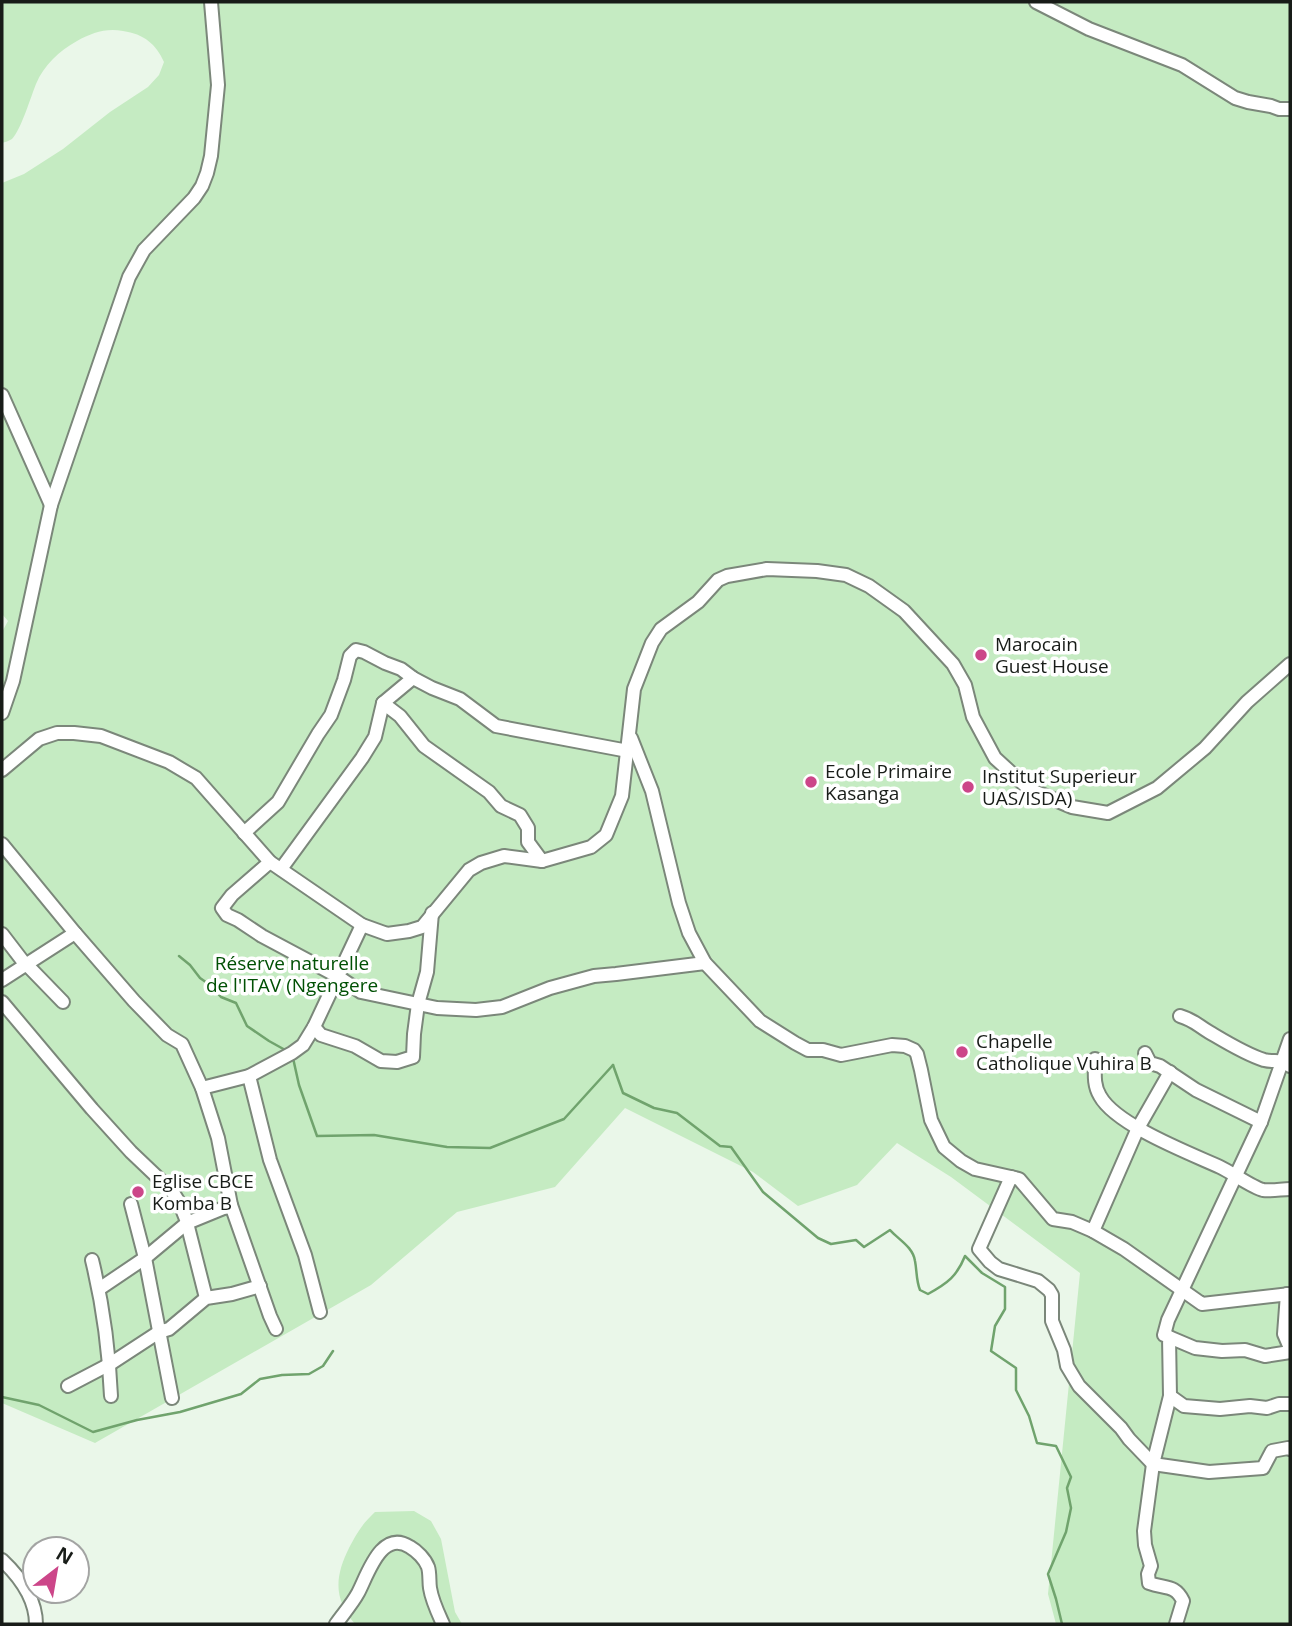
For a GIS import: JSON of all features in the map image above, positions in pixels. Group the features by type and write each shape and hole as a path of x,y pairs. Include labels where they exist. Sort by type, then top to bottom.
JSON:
{"street":[{"path":"2,713 13,681 51,505 132,271 144,250 194,198 207,173 218,85 211,2"},
{"path":"1036,2 1089,29 1182,65 1235,98 1248,103 1290,109"},
{"path":"2,395 51,505"},
{"path":"2,770 39,738 57,733 102,736 169,762 195,778 275,866 362,925 387,934 422,927 469,870 481,863 504,856 542,861 591,847 606,835 622,796 634,689 652,643 661,629 698,602 718,580 727,576 767,569 817,571 846,575 869,586 904,611 953,664 965,685 974,717 995,758 1029,789 1072,807 1108,813 1157,788 1205,748 1247,702 1290,664"},
{"path":"244,833 278,802 331,715 351,656 356,650 460,699 496,726 628,751"},
{"path":"413,678 383,703 375,737 341,788 294,849 275,866 232,895 222,908 227,915 362,992 436,1008 465,1010 502,1007 550,988 594,976 705,963"},
{"path":"383,703 400,716 424,746 489,792 501,806 520,815 528,828 528,842 542,861"},
{"path":"630,735 652,791 679,903 689,933 705,963 760,1021 808,1049 841,1055 892,1045 914,1050 931,1120 944,1147 975,1169 1018,1179 1053,1219 1093,1231 1124,1249 1183,1289 1202,1304 1289,1294 1284,1334 1290,1350 1265,1356 1245,1350 1195,1348 1164,1335 1168,1320 1183,1289 1261,1122 1286,1063 1290,1039"},
{"path":"2,844 142,1009 167,1035 182,1044 202,1088 218,1139 231,1205 276,1329"},
{"path":"314,1027 321,1035 355,1046 380,1061 397,1062 413,1057 418,1004 427,972 432,913"},
{"path":"202,1088 249,1076 292,1054 303,1045 362,925"},
{"path":"2,981 75,933"},
{"path":"2,934 25,964 63,1002"},
{"path":"2,1002 92,1110 172,1191 187,1223 206,1298"},
{"path":"1180,1016 1193,1020 1206,1031 1243,1051 1266,1060 1286,1063"},
{"path":"1145,1053 1150,1063 1160,1066 1196,1090 1261,1122"},
{"path":"1095,1059 1095,1084 1099,1096 1108,1108 1138,1128 1236,1175 1261,1190 1290,1189"},
{"path":"1093,1231 1138,1128 1170,1072"},
{"path":"249,1076 270,1160 305,1255 320,1312"},
{"path":"1011,1177 979,1249 999,1269 1038,1281 1049,1290 1052,1295 1052,1321 1066,1366 1079,1386 1153,1464 1209,1472 1263,1468 1272,1451 1290,1449"},
{"path":"131,1204 145,1258 172,1398"},
{"path":"99,1289 145,1258 187,1223 231,1205"},
{"path":"92,1260 110,1364 111,1396"},
{"path":"68,1386 110,1364 159,1332 169,1329 206,1298 260,1286"},
{"path":"1169,1337 1170,1396 1153,1464 1143,1531 1151,1566 1148,1574 1150,1583 1178,1591 1183,1601 1176,1624"},
{"path":"1170,1396 1184,1406 1220,1409 1250,1406 1267,1408 1290,1404"},
{"path":"336,1624 356,1596 379,1553 396,1541 415,1549 423,1558 428,1567 430,1590 443,1624"},
{"path":"2,1560 29,1594 36,1624"}],"green space":[{"name":"Réserve naturelle de l'ITAV (Ngengere","path":"2,2 1290,2 1290,1624 1056,1624 1048,1594 1080,1273 951,1177 897,1143 857,1185 798,1206 753,1172 625,1108 555,1187 457,1212 371,1285 95,1443 2,1403 2,632 8,621 2,614 2,183 24,174 63,149 110,112 148,87 159,75 164,62 148,41 130,32 104,31 83,38 64,49 48,65 39,77 15,135 2,143"},
{"path":"414,1511 431,1521 441,1539 455,1612 462,1624 355,1624 343,1606 338,1587 341,1568 349,1548 360,1529 375,1512"}],"waterway":[{"path":"179,956 221,997 236,1003 247,1026 287,1051"},
{"path":"293,1058 299,1085 317,1136 374,1135 447,1147 490,1148 564,1119 613,1065"},
{"path":"613,1065 623,1093 654,1108 677,1113 720,1146 731,1147 763,1192 818,1238 831,1244 856,1240 864,1247 890,1230 912,1252 920,1290 928,1294 951,1278 965,1256 982,1273 1005,1287 1005,1309 995,1326 991,1351 1016,1368 1016,1390 1029,1416 1037,1443 1056,1446 1071,1477 1067,1488 1071,1508 1066,1532 1048,1574 1062,1624"},
{"path":"2,1397 39,1405 93,1432 180,1412 241,1394 260,1379 309,1374 323,1366 333,1351"}],"place":[{"name":"Marocain Guest House","path":"981,655"},
{"name":"Ecole Primaire Kasanga","path":"811,782"},
{"name":"Institut Superieur UAS/ISDA)","path":"968,787"},
{"name":"Chapelle Catholique Vuhira B","path":"962,1052"},
{"name":"Eglise CBCE Komba B","path":"138,1192"}]}
